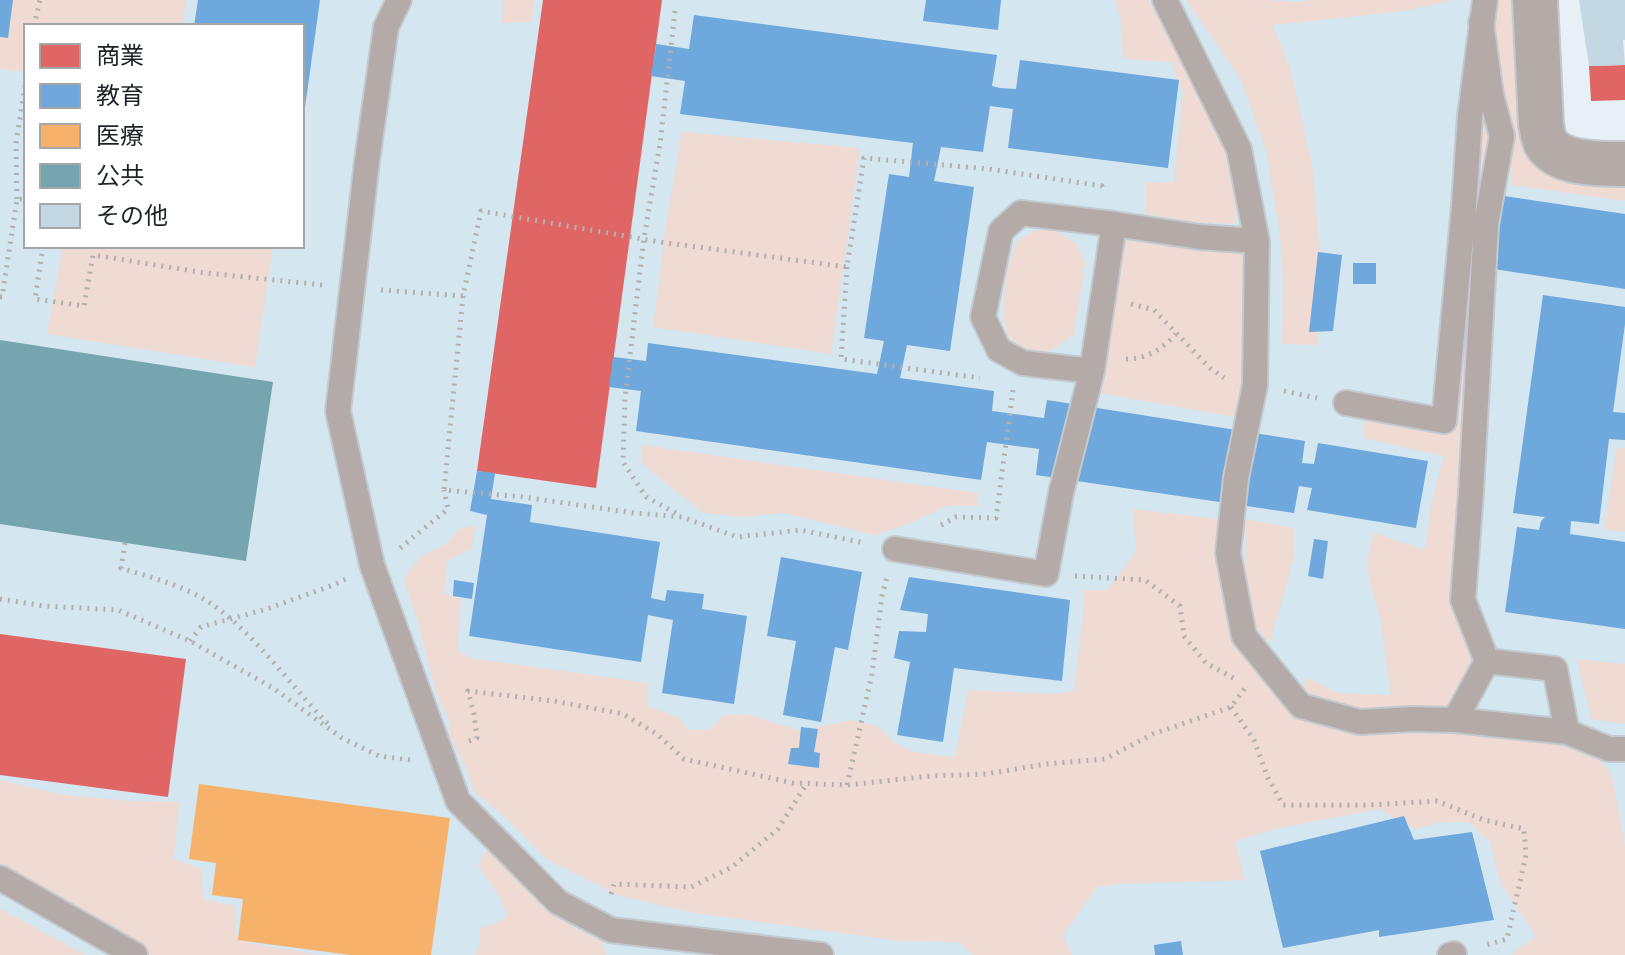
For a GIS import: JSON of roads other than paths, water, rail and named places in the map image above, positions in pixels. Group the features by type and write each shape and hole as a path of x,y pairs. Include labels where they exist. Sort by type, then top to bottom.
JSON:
{"street":[{"path":"1535,0 1541,124 1545,143 1561,156 1595,164 1625,164"}],"lane":[{"path":"399,0 386,27 338,411 372,565 458,801 558,902 611,930 821,955"},
{"path":"1165,0 1239,149 1257,241 1255,385 1236,478 1228,553 1244,636 1301,706 1360,722 1455,720 1567,732 1609,749 1625,749"},
{"path":"1455,720 1487,661 1463,600 1486,224 1502,136 1491,95 1483,11"},
{"path":"1346,403 1444,421 1470,116 1483,11"},
{"path":"1093,363 1023,363 999,350 983,317 1001,231 1021,213 1200,237 1257,241"},
{"path":"895,549 1046,574 1061,493 1093,363 1103,297 1105,223"},
{"path":"1487,661 1555,669 1567,732"},
{"path":"0,878 135,955"}]}
